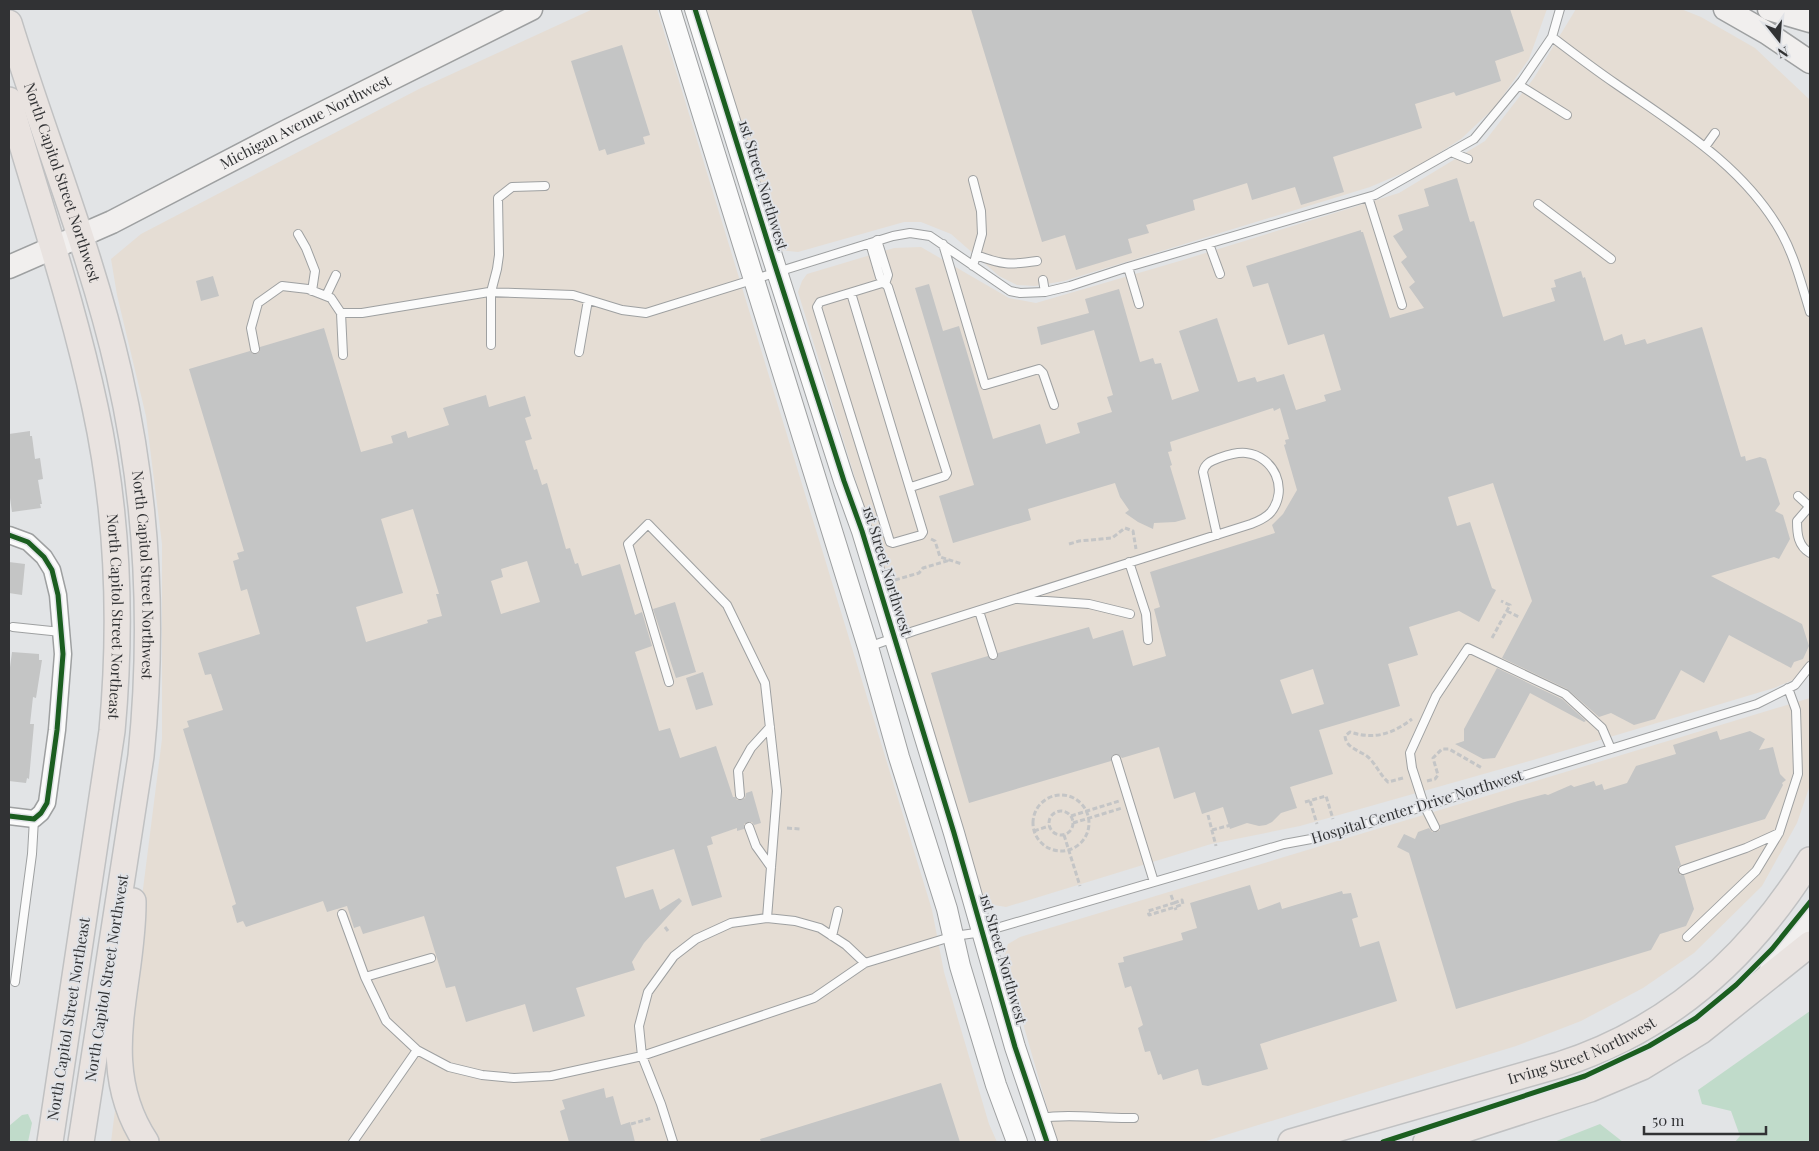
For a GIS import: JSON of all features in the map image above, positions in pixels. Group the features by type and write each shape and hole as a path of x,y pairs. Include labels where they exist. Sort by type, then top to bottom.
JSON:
{"main road":[{"name":"Michigan Avenue Northwest","path":"9,267 112,222 288,130 531,9"},
{"path":"1725,9 1768,32 1810,62"},
{"path":"1770,9 1810,21"},
{"name":"North Capitol Street Northwest","path":"9,24 102,308 119,372 136,458 144,525 148,606 148,667 142,746 81,1142"},
{"name":"North Capitol Street Northeast","path":"9,100 89,380 106,464 117,584 115,701 108,761 50,1142"},
{"path":"131,819 133,921 118,1059 125,1099 146,1142"},
{"name":"Irving Street Northwest","path":"1291,1142 1560,1065 1596,1053 1633,1035 1679,1005 1730,961 1774,914 1810,860"},
{"path":"1758,986 1810,918"},
{"path":"1426,1142 1590,1089 1623,1076 1662,1056 1701,1031 1810,944"}],"street":[{"path":"670,9 868,647 996,1085 1017,1142"},
{"name":"1st Street Northwest","path":"695,9 777,271 862,531 983,932 1015,1047 1046,1142"},
{"path":"9,535 22,539 32,545 50,566 58,595 60,632 63,647 60,699 47,803 41,813 34,818 9,816"}],"lane":[{"path":"341,313 362,313 490,292 541,292 573,295 622,310 646,313 777,271 910,233 930,236 1010,292 1045,292 1070,286 1128,267 1375,195 1474,139 1519,85 1552,37 1560,9"},
{"path":"1552,37 1719,158 1758,198 1782,234 1799,276 1810,312"},
{"path":"1519,85 1567,115"},
{"path":"1704,147 1715,133"},
{"path":"1451,152 1468,159"},
{"path":"973,180 981,211 982,234 973,266"},
{"path":"491,345 490,292 499,256 498,198 512,187 546,186"},
{"path":"1368,197 1402,305"},
{"path":"1538,204 1611,259"},
{"path":"298,234 315,271 312,291"},
{"path":"874,242 888,275 885,284"},
{"path":"943,244 985,385 1039,369 1043,372 1054,405"},
{"path":"1209,244 1220,274"},
{"path":"976,255 998,264 1037,261"},
{"path":"1128,267 1139,304"},
{"path":"326,296 336,274"},
{"path":"1043,280 1045,292"},
{"path":"851,293 910,487 922,534 893,543 890,542 817,307 820,302 882,283 885,284"},
{"path":"885,284 888,287 947,473 945,476 910,487"},
{"path":"255,349 251,328 258,302 282,286 312,291 331,298 341,313 343,355"},
{"path":"579,352 588,300"},
{"path":"868,647 1014,599 1217,535 1262,520 1276,502 1279,491 1278,480 1274,469 1256,455 1244,452 1232,454 1210,461 1204,466 1203,472 1217,535"},
{"path":"1798,496 1810,506 1797,521 1798,538 1807,552 1810,553"},
{"path":"669,682 628,544 648,524 727,605 765,683 777,791 767,918"},
{"path":"1130,562 1146,614 1148,640"},
{"path":"1014,599 1089,604 1130,614"},
{"path":"979,611 993,655"},
{"path":"13,626 60,632"},
{"path":"1435,827 1424,805 1412,768 1410,753 1436,696 1468,648 1565,694 1602,728 1610,749"},
{"name":"Hospital Center Drive Northwest","path":"342,914 365,977 386,1021 417,1050 449,1067 482,1075 514,1078 551,1076 642,1056 814,998 865,963 954,936 983,932 1284,844 1344,831 1757,704 1795,685 1810,666"},
{"path":"1687,937 1756,871 1779,833 1798,774 1796,710 1788,688"},
{"path":"740,795 738,771 751,748 770,727"},
{"path":"1116,759 1154,882"},
{"path":"15,982 32,854 34,818"},
{"path":"749,827 756,846 771,867"},
{"path":"1683,870 1746,848 1779,833"},
{"path":"832,936 838,911"},
{"path":"673,1142 661,1104 642,1056 639,1026 648,992 674,956 696,939 731,923 767,918 795,921 820,928 846,945 865,963"},
{"path":"365,977 431,958"},
{"path":"353,1142 417,1050"},
{"path":"1038,1118 1056,1116 1107,1119 1134,1118"}],"path":[{"path":"1069,544 1079,541 1112,538 1124,528 1134,531 1136,550"},
{"path":"922,534 935,541 940,557 962,564"},
{"path":"889,582 919,573 924,568 950,560"},
{"path":"1492,638 1510,605 1501,601"},
{"path":"1507,611 1519,618"},
{"path":"1403,778 1388,782 1370,759 1349,745 1345,736 1350,732 1375,736 1388,733 1395,731 1415,718"},
{"path":"1427,781 1436,778 1438,775 1433,758 1442,749 1449,749 1482,768"},
{"path":"1060,795 1070,796 1078,801 1086,811 1088,818 1089,826 1086,835 1081,843 1069,850 1047,848 1040,842 1034,831 1034,816 1037,808 1043,801 1051,797 1060,795"},
{"path":"1305,802 1326,796 1333,819"},
{"path":"1071,816 1120,801"},
{"path":"1310,801 1316,824"},
{"path":"1074,823 1122,808"},
{"path":"1063,811 1071,816 1074,823 1071,830 1064,835 1056,835 1049,826 1050,818 1055,812 1063,811"},
{"path":"1208,815 1216,846"},
{"path":"1212,830 1231,824"},
{"path":"1034,831 1049,826"},
{"path":"787,828 800,829"},
{"path":"1064,835 1080,886"},
{"path":"1171,895 1175,907"},
{"path":"1175,907 1149,915 1148,911 1175,907"},
{"path":"665,928 668,932"},
{"path":"631,1124 652,1118"}],"shaded area":[{"path":"593,9 657,9 932,910 944,972 989,1124 997,1142 111,1142 162,739 162,544 146,416 117,295 111,259 141,234 419,89"},
{"path":"703,9 1547,9 1529,59 1495,107 1461,139 1417,167 1370,187 1064,281 1035,286 1017,285 999,276 951,234 921,222 904,222 798,252 778,250"},
{"path":"1576,9 1681,9 1701,17 1755,48 1810,100 1810,673 1774,688 1533,760 1300,826 1211,844 1006,907 994,905 983,896 798,292 802,281 807,274 894,248 921,247 1009,298 1036,303 1399,193 1485,141 1534,78"},
{"path":"1810,698 1810,785 1797,823 1762,886 1694,953 1643,988 1581,1021 1516,1046 1203,1142 1057,1142 1004,957 1008,944 1020,937"}],"green space":[{"path":"1810,1011 1810,1142 1735,1142 1740,1136 1731,1111 1702,1104 1698,1090"},
{"path":"28,1114 32,1123 28,1142 9,1142 9,1126 22,1115"},
{"path":"1600,1124 1623,1142 1554,1142"}],"building":[{"path":"971,9 1510,9 1524,51 1495,61 1501,81 1456,96 1454,92 1415,104 1422,128 1333,157 1344,192 1301,205 1295,187 1252,200 1247,183 1193,200 1195,210 1146,225 1149,233 1128,239 1132,253 1076,270 1065,235 1042,242"},
{"path":"622,45 650,135 643,137 645,144 607,155 605,149 599,151 571,61"},
{"path":"1457,178 1470,222 1474,221 1503,317 1555,301 1551,288 1556,287 1554,280 1581,271 1583,278 1585,277 1604,341 1622,334 1625,345 1645,339 1647,344 1702,327 1741,457 1745,456 1746,461 1760,457 1766,459 1780,504 1775,511 1783,515 1790,539 1779,559 1774,557 1711,576 1802,624 1809,646 1803,659 1794,662 1791,668 1729,635 1704,683 1681,670 1655,719 1634,725 1611,713 1599,717 1567,689 1502,658 1532,601 1493,483 1448,497 1457,526 1470,522 1492,588 1496,590 1479,622 1459,611 1409,627 1418,655 1388,664 1400,706 1319,730 1333,774 1290,787 1297,808 1281,813 1266,825 1259,826 1247,823 1230,829 1223,807 1202,814 1195,792 1174,799 1159,747 1122,758 1115,754 1112,756 1111,761 969,803 931,673 988,656 994,660 997,658 998,653 1089,627 1093,639 1123,630 1133,666 1166,656 1154,609 1160,607 1150,572 1275,533 1272,525 1283,514 1297,490 1284,445 1286,444 1285,440 1289,439 1280,408 1274,411 1273,408 1170,442 1172,451 1168,452 1172,465 1170,466 1186,519 1175,522 1154,523 1153,529 1138,522 1125,513 1129,510 1120,497 1115,483 1028,509 1031,520 953,543 939,496 974,485 915,288 929,284 943,331 959,326 993,439 1040,424 1046,444 1080,433 1077,423 1112,412 1107,397 1113,395 1094,330 1041,345 1037,327 1089,313 1085,299 1119,289 1140,362 1153,358 1155,364 1161,363 1172,400 1199,391 1179,331 1217,318 1238,382 1255,377 1257,382 1284,374 1296,410 1326,401 1324,395 1341,390 1324,334 1288,345 1268,283 1253,287 1246,266 1361,230 1390,318 1424,308 1409,287 1415,282 1401,262 1407,257 1393,236 1403,230 1398,215 1429,206 1424,189","holes":["1313,669 1324,704 1292,714 1280,680"]},
{"path":"213,276 219,296 201,301 196,281"},
{"path":"324,328 361,452 393,443 391,436 406,431 408,438 449,425 443,408 486,395 489,407 525,396 531,416 525,418 532,439 525,441 534,470 537,469 542,485 547,483 566,549 570,548 575,564 578,563 582,576 620,564 635,615 642,612 652,646 635,652 659,731 670,728 680,758 716,746 733,797 741,800 745,798 746,793 752,791 761,823 754,825 752,822 748,822 744,824 744,829 737,831 737,828 711,837 713,844 707,846 722,897 692,906 674,849 616,867 625,898 653,889 660,910 679,898 682,901 644,943 632,962 635,970 576,988 585,1016 533,1032 525,1004 466,1022 455,986 446,988 424,916 363,934 360,926 354,928 347,906 327,912 323,901 246,927 243,921 237,923 232,906 236,904 183,729 189,727 187,721 223,710 211,674 205,675 198,653 260,634 247,589 241,591 233,561 239,559 237,553 244,551 189,369 250,351 253,354 257,354 260,351 260,347","holes":["413,509 439,594 436,594 442,616 427,620 428,623 366,642 356,607 403,593 381,519","527,561 540,602 501,614 491,581 503,577 501,569"]},
{"path":"30,431 35,459 40,458 43,479 38,480 42,504 40,504 41,508 12,512 9,498 9,434"},
{"path":"9,562 25,564 22,595 9,593"},
{"path":"675,602 696,672 676,678 653,609"},
{"path":"12,652 39,654 39,660 42,660 36,698 33,697 30,724 34,724 29,779 27,778 26,783 9,781 9,675"},
{"path":"1497,668 1562,699 1586,721 1584,722 1530,693 1495,758 1483,759 1455,744 1464,741 1464,729"},
{"path":"703,672 713,705 696,710 686,678"},
{"path":"1717,731 1720,740 1750,731 1765,739 1759,750 1773,747 1780,774 1786,780 1782,783 1783,785 1765,819 1675,846 1681,865 1678,867 1678,871 1680,875 1684,875 1694,909 1686,926 1660,934 1651,950 1456,1009 1409,853 1397,847 1404,834 1415,839 1418,832 1429,828 1432,832 1437,832 1440,830 1440,825 1518,801 1545,794 1548,795 1571,785 1574,787 1594,781 1596,786 1602,784 1604,790 1627,783 1636,766 1676,754 1673,745"},
{"path":"1250,885 1258,910 1280,902 1282,909 1342,891 1343,894 1351,893 1358,917 1352,919 1360,947 1379,941 1397,1001 1260,1044 1268,1069 1208,1086 1202,1085 1198,1069 1163,1080 1161,1074 1158,1075 1150,1051 1145,1052 1138,1028 1143,1025 1131,986 1125,988 1118,963 1124,962 1123,957 1183,940 1181,933 1197,928 1190,903"},
{"path":"941,1083 960,1142 761,1142 760,1139"},
{"path":"604,1088 606,1098 613,1096 621,1125 630,1122 635,1142 569,1142 560,1111 565,1109 562,1100"}],"cycle path":[{"path":"695,9 844,481 862,531 954,833 1015,1047 1047,1142"},
{"path":"9,535 28,542 44,557 52,570 58,595 63,654 57,730 47,803 41,813 34,819 9,816"},
{"path":"1383,1142 1585,1076 1649,1046 1696,1018 1736,985 1772,949 1810,902"}]}
